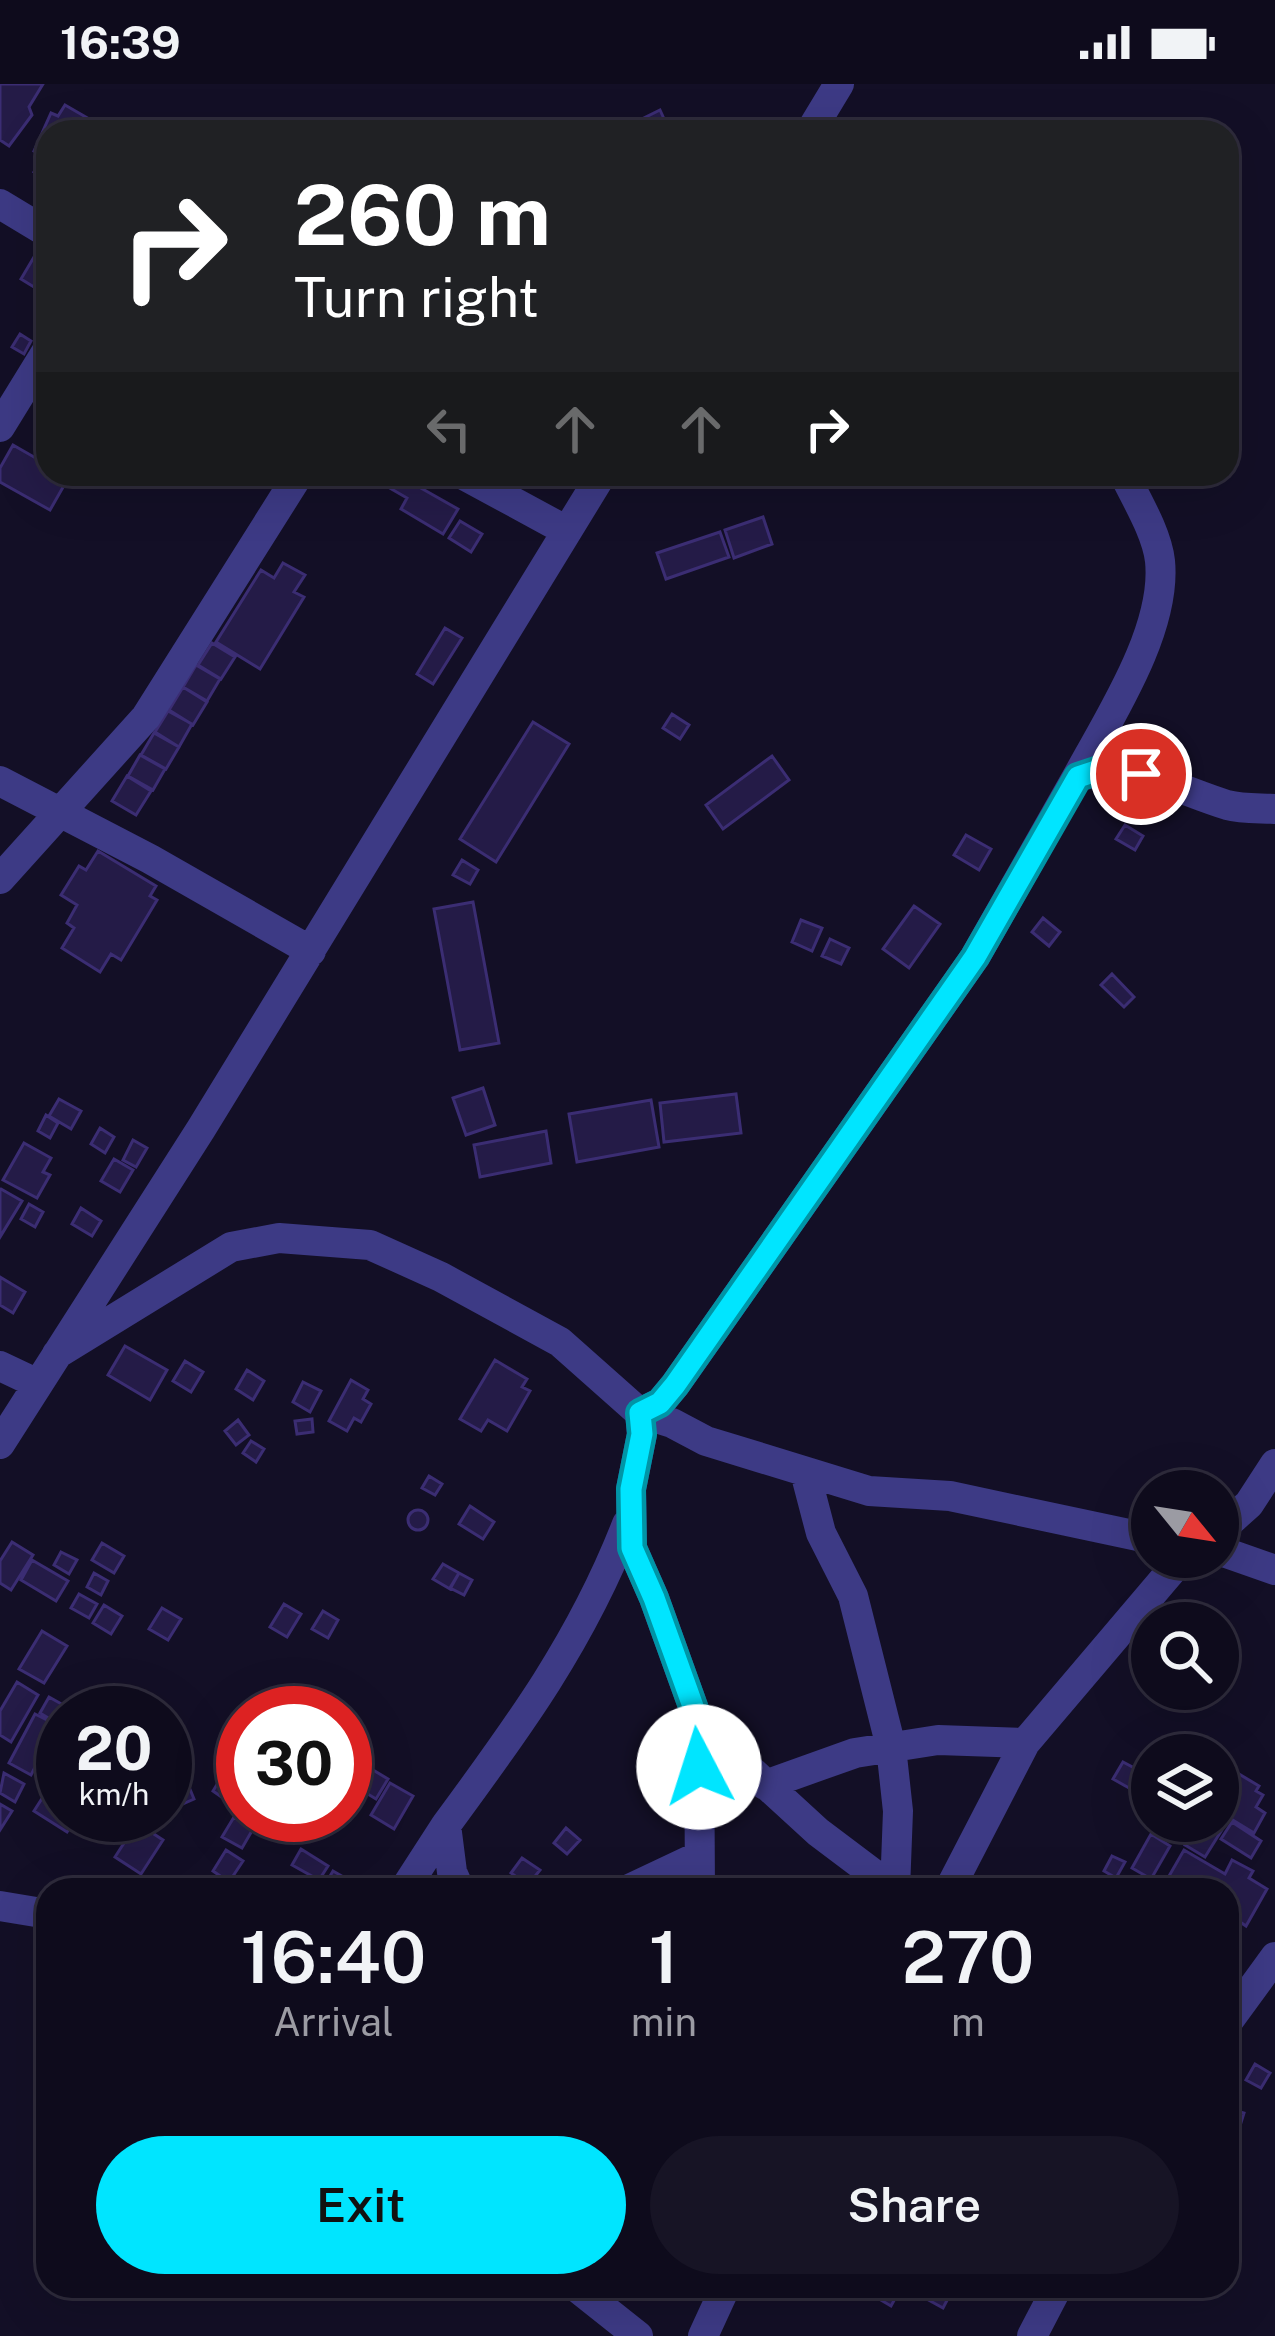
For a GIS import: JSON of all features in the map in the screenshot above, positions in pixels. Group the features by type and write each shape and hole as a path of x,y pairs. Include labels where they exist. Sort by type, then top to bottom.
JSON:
{"street":[{"path":"817,120 839,84"},
{"path":"0,203 36,226"},
{"path":"0,427 36,368"},
{"path":"0,879 146,716 291,486"},
{"path":"484,486 566,531"},
{"path":"0,1444 311,951 594,486"},
{"path":"640,1413 660,1403 675,1385 975,957 1078,777 1127,683 1158,605 1160,558 1129,486"},
{"path":"1078,777 1102,769 1141,774 1233,807 1275,809"},
{"path":"0,781 311,951"},
{"path":"57,1354 231,1246 279,1238 370,1245 441,1277 560,1342 640,1413 706,1441 869,1491 950,1496 1131,1535"},
{"path":"0,1366 36,1383"},
{"path":"640,1413 642,1434 631,1489 632,1548 699,1723 700,1878"},
{"path":"1239,1513 1275,1465"},
{"path":"806,1472 820,1533 853,1596 891,1748 898,1811 895,1878"},
{"path":"412,1878 548,1685 609,1569 631,1513"},
{"path":"1239,1557 1275,1570"},
{"path":"956,1878 1024,1743 1165,1578"},
{"path":"699,1723 818,1832 879,1878"},
{"path":"765,1785 855,1753 938,1740 1024,1743"},
{"path":"446,1825 454,1878"},
{"path":"653,1878 700,1856"},
{"path":"0,1906 36,1913"},
{"path":"1239,2006 1275,1957"},
{"path":"587,2298 638,2336"},
{"path":"703,2336 720,2298"},
{"path":"1032,2336 1052,2298"}],"building":[{"path":"0,84 43,84 29,107 32,115 9,146 0,140"},
{"path":"65,105 91,120 48,120 51,113 58,116"},
{"path":"660,110 665,120 640,120"},
{"path":"34,257 36,258 36,288 21,279"},
{"path":"20,334 31,341 24,354 12,347"},
{"path":"13,445 36,458 36,486 64,486 50,510 0,482 0,468"},
{"path":"417,486 458,509 443,534 401,509 407,498 388,487"},
{"path":"763,517 772,544 734,558 725,530"},
{"path":"460,521 482,534 471,552 449,538"},
{"path":"720,532 729,557 666,579 657,553"},
{"path":"283,563 305,575 294,592 304,597 260,669 216,642 261,570 274,578"},
{"path":"445,628 462,638 433,684 417,674"},
{"path":"212,643 235,657 221,679 198,665"},
{"path":"196,665 220,679 207,701 183,687"},
{"path":"183,687 207,702 193,725 169,710"},
{"path":"168,711 192,724 179,747 155,732"},
{"path":"672,714 689,725 680,739 663,728"},
{"path":"533,722 569,744 496,862 460,839"},
{"path":"154,733 179,747 166,769 141,755"},
{"path":"140,755 165,769 153,790 128,776"},
{"path":"772,756 789,780 723,829 706,805"},
{"path":"127,776 151,791 136,815 112,801"},
{"path":"1125,825 1143,836 1135,850 1116,839"},
{"path":"966,835 991,849 979,870 954,855"},
{"path":"98,851 156,886 150,896 157,900 121,960 111,954 100,972 62,948 74,928 67,923 77,905 61,895 79,866 86,870"},
{"path":"462,860 478,870 470,884 453,875"},
{"path":"473,902 499,1043 460,1050 434,909"},
{"path":"914,906 940,924 909,968 883,949"},
{"path":"1043,918 1060,932 1049,946 1032,932"},
{"path":"801,920 822,928 812,951 792,942"},
{"path":"830,939 849,948 841,964 822,956"},
{"path":"1112,974 1134,997 1124,1007 1101,985"},
{"path":"483,1088 495,1125 466,1135 453,1098"},
{"path":"736,1094 741,1133 664,1142 660,1103"},
{"path":"59,1099 81,1111 71,1129 49,1116"},
{"path":"651,1100 659,1147 577,1162 569,1114"},
{"path":"46,1115 58,1123 50,1138 38,1131"},
{"path":"100,1128 114,1137 105,1153 91,1144"},
{"path":"546,1131 551,1163 480,1177 474,1145"},
{"path":"133,1140 147,1148 136,1167 123,1160"},
{"path":"24,1143 51,1158 43,1172 50,1175 37,1198 3,1180"},
{"path":"114,1159 133,1170 120,1192 101,1181"},
{"path":"0,1190 22,1201 0,1237"},
{"path":"29,1204 43,1212 35,1227 21,1219"},
{"path":"81,1208 101,1221 92,1236 72,1224"},
{"path":"0,1277 25,1292 13,1313 0,1305"},
{"path":"125,1346 167,1370 150,1400 108,1375"},
{"path":"495,1360 527,1379 522,1387 530,1391 507,1431 488,1420 481,1431 460,1419"},
{"path":"185,1361 203,1372 191,1392 173,1381"},
{"path":"247,1370 264,1381 253,1400 236,1389"},
{"path":"351,1380 368,1390 363,1399 371,1404 361,1422 354,1418 347,1431 329,1421"},
{"path":"303,1382 321,1391 310,1412 293,1402"},
{"path":"312,1419 313,1432 297,1434 295,1421"},
{"path":"238,1420 249,1435 236,1445 225,1431"},
{"path":"251,1441 264,1449 256,1462 243,1453"},
{"path":"429,1476 442,1484 435,1495 422,1488"},
{"path":"470,1506 494,1522 483,1539 459,1524"},
{"path":"418,1510 428,1520 418,1530 408,1520"},
{"path":"12,1542 33,1555 11,1590 0,1583 0,1561"},
{"path":"102,1543 124,1556 114,1573 92,1560"},
{"path":"61,1552 77,1560 69,1574 54,1565"},
{"path":"32,1560 68,1581 56,1601 21,1580"},
{"path":"443,1564 459,1573 450,1589 433,1579"},
{"path":"94,1573 108,1581 101,1595 87,1587"},
{"path":"459,1573 472,1580 464,1595 450,1588"},
{"path":"79,1594 97,1604 89,1618 71,1608"},
{"path":"284,1604 301,1614 287,1637 270,1627"},
{"path":"104,1605 122,1616 111,1634 93,1623"},
{"path":"162,1608 181,1619 168,1640 149,1629"},
{"path":"323,1611 338,1620 328,1638 312,1629"},
{"path":"42,1631 67,1646 44,1683 19,1669"},
{"path":"17,1682 36,1694 11,1742 0,1735 0,1711"},
{"path":"36,1714 36,1765 31,1775 9,1763"},
{"path":"1123,1762 1131,1766 1129,1788 1113,1779"},
{"path":"372,1769 388,1779 376,1799 372,1797"},
{"path":"4,1773 24,1784 15,1802 0,1793"},
{"path":"1239,1774 1259,1786 1256,1791 1263,1795 1256,1807 1265,1813 1254,1833 1239,1824"},
{"path":"390,1783 413,1796 394,1829 372,1813"},
{"path":"0,1804 12,1811 0,1830"},
{"path":"1239,1827 1261,1841 1251,1858 1226,1842 1239,1842"},
{"path":"566,1828 580,1840 567,1854 554,1843"},
{"path":"125,1842 162,1842 141,1874 115,1857"},
{"path":"1147,1842 1164,1842 1170,1846 1149,1878 1132,1868"},
{"path":"1187,1842 1214,1842 1205,1857"},
{"path":"301,1849 328,1866 315,1878 292,1865"},
{"path":"226,1850 243,1861 232,1878 213,1871"},
{"path":"1184,1850 1225,1874 1232,1860 1253,1871 1249,1878 1267,1889 1246,1926 1239,1924 1239,1878 1168,1878"},
{"path":"1112,1856 1125,1862 1116,1878 1104,1871"},
{"path":"522,1858 540,1870 534,1878 511,1873"},
{"path":"1255,2064 1270,2073 1261,2088 1246,2080"},
{"path":"925,2298 948,2298 943,2308"}],"route":[{"path":"699,1767 699,1723 632,1548 631,1489 642,1434 640,1413 660,1403 675,1385 975,957 1078,777 1102,769 1141,774"}]}
